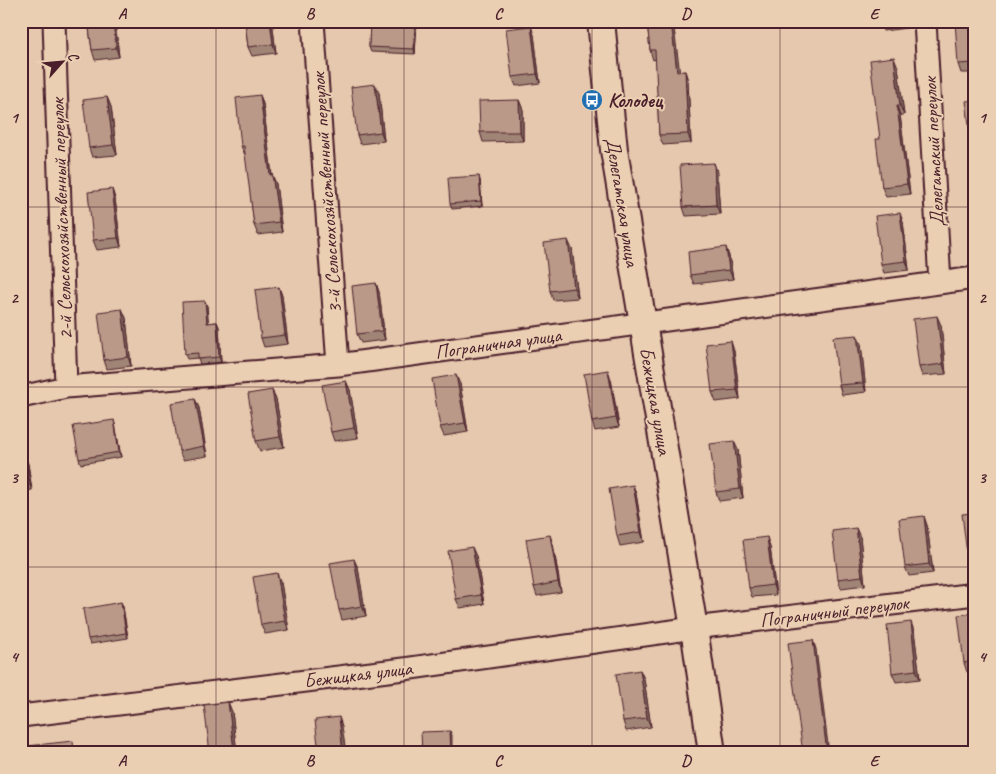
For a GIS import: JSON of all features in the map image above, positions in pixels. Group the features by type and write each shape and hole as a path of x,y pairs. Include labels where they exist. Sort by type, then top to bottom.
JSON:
{"street":[{"name":"2-й Сельскохозяйственный переулок","path":"54,21 66,387"},
{"name":"3-й Сельскохозяйственный переулок","path":"313,21 338,365"},
{"name":"Делегатская улица","path":"601,21 614,150 642,323"},
{"name":"Делегатский переулок","path":"925,21 940,283"},
{"name":"Пограничная улица","path":"21,396 66,387 338,365 975,278"},
{"name":"Бежицкая улица","path":"642,323 694,628 712,753"},
{"name":"Пограничный переулок","path":"694,628 975,594"},
{"name":"Бежицкая улица","path":"21,716 404,669 694,628"}],"building":[{"path":"88,21 113,21 116,48 92,50"},
{"path":"245,21 270,21 273,44 248,47"},
{"path":"370,21 415,21 414,49 369,47"},
{"path":"647,21 671,21 677,72 685,71 688,134 659,135 655,50 650,50"},
{"path":"955,21 975,21 975,63 958,64"},
{"path":"531,26 537,74 512,77 506,29"},
{"path":"894,57 900,106 897,106 907,184 882,187 876,139 880,139 870,60"},
{"path":"375,84 381,132 357,135 351,87"},
{"path":"260,95 270,175 272,174 279,222 254,225 244,146 241,146 236,98"},
{"path":"107,97 113,145 89,148 83,100"},
{"path":"519,100 520,132 480,132 479,101"},
{"path":"975,100 975,149 972,149 966,101"},
{"path":"714,163 716,205 683,207 680,165"},
{"path":"479,176 481,201 450,204 448,178"},
{"path":"112,189 118,238 93,240 88,192"},
{"path":"900,213 906,261 881,264 875,216"},
{"path":"568,240 574,288 550,291 544,243"},
{"path":"726,247 729,270 690,275 688,252"},
{"path":"376,283 382,331 357,334 352,286"},
{"path":"279,287 285,335 261,338 255,290"},
{"path":"205,301 207,323 217,322 219,357 198,359 198,353 185,354 182,302"},
{"path":"122,309 128,357 104,360 98,312"},
{"path":"937,316 943,364 919,367 913,319"},
{"path":"857,335 863,383 839,385 833,337"},
{"path":"731,341 737,390 712,392 706,344"},
{"path":"608,370 616,418 592,422 584,374"},
{"path":"456,375 465,423 440,427 432,379"},
{"path":"346,381 354,428 331,432 322,385"},
{"path":"272,390 280,437 256,441 248,394"},
{"path":"195,399 204,446 179,451 171,403"},
{"path":"114,420 119,452 79,459 73,426"},
{"path":"734,441 740,489 716,492 710,444"},
{"path":"26,459 30,485 21,487 21,460"},
{"path":"633,485 641,532 617,536 609,489"},
{"path":"975,513 975,562 968,562 962,514"},
{"path":"924,516 929,564 905,567 899,519"},
{"path":"856,528 862,576 838,579 832,531"},
{"path":"550,535 558,582 534,587 526,539"},
{"path":"767,537 773,585 749,588 743,540"},
{"path":"472,547 481,595 456,599 448,551"},
{"path":"354,559 362,606 339,610 330,563"},
{"path":"277,573 285,621 261,625 253,577"},
{"path":"121,602 126,633 88,639 83,609"},
{"path":"975,613 975,661 964,663 958,615"},
{"path":"911,622 916,670 892,673 887,625"},
{"path":"813,640 827,753 803,753 788,643"},
{"path":"640,670 647,718 623,721 616,674"},
{"path":"228,702 234,750 210,753 204,705"},
{"path":"339,717 343,753 319,753 315,720"},
{"path":"450,731 451,753 422,753 421,732"},
{"path":"73,741 74,753 28,753 27,746"}],"place":[{"name":"Колодец","path":"592,100"}]}
